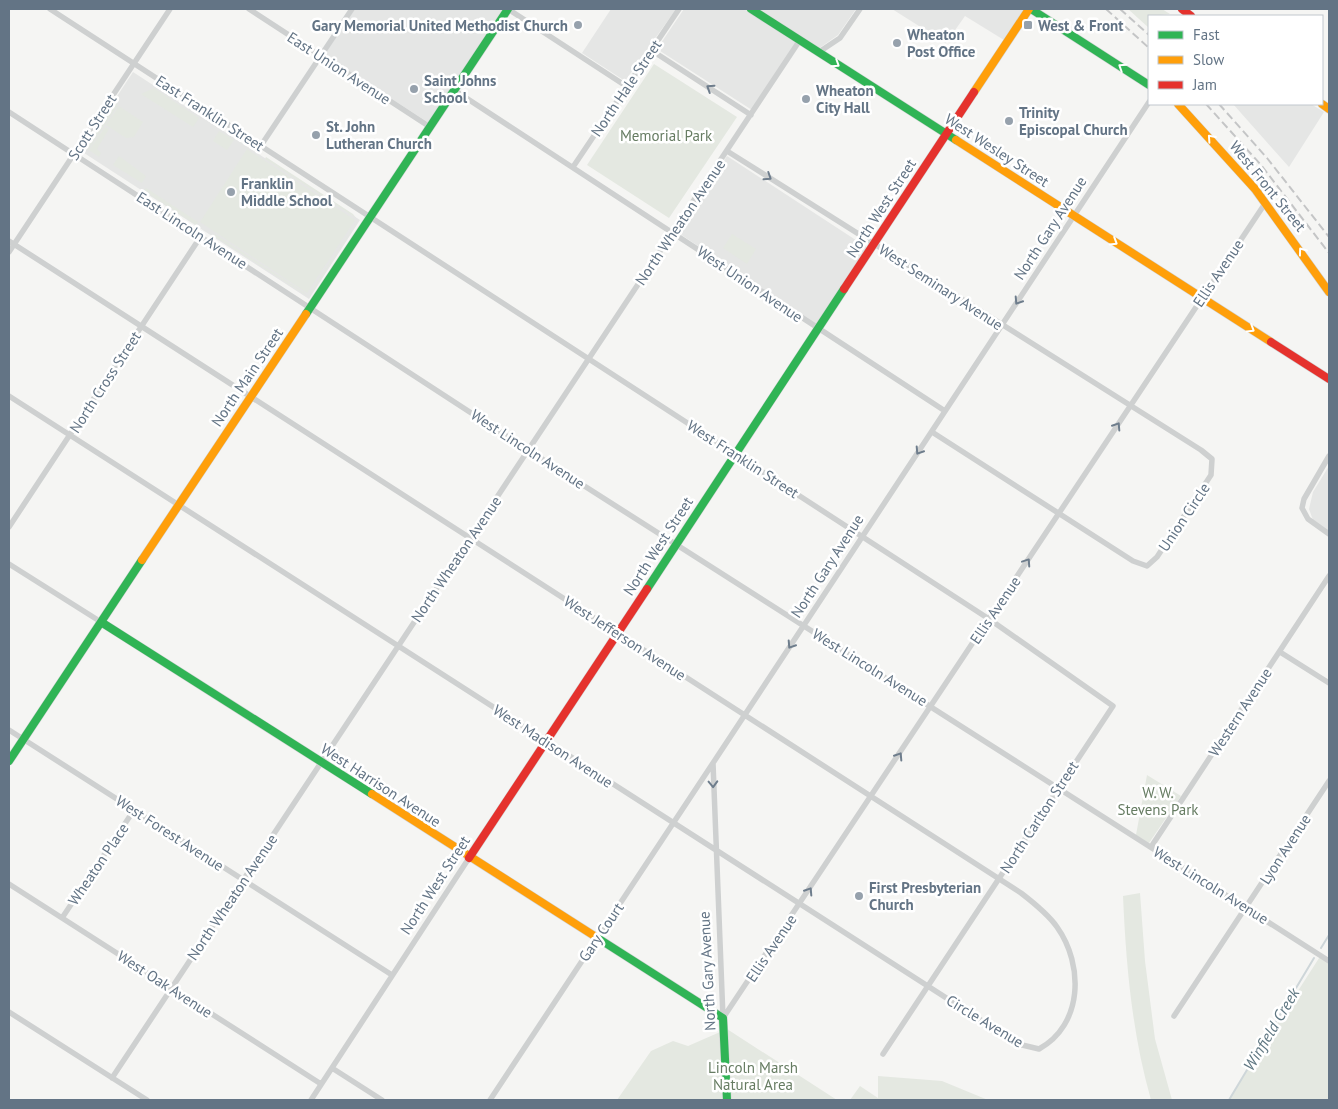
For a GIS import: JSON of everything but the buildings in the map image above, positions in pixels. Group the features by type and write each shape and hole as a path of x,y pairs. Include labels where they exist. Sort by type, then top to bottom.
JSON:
{"street":[{"name":"East Franklin Street","path":"50,9 370,217"},
{"name":"Scott Street","path":"9,252 11,243 74,154 170,9"},
{"name":"East Union Avenue","path":"248,9 430,127"},
{"path":"260,147 352,9"},
{"path":"508,9 626,86"},
{"name":"North Main Street","path":"9,761 508,9"},
{"name":"North Hale Street","path":"573,167 679,9"},
{"name":"West Wesley Street","path":"751,9 1329,379"},
{"path":"819,52 840,38 860,9"},
{"path":"1030,9 1148,84"},
{"name":"North West Street","path":"311,1100 1030,9"},
{"name":"North Wheaton Avenue","path":"112,1078 800,40"},
{"path":"651,50 751,115"},
{"name":"West Union Avenue","path":"454,90 945,411"},
{"name":"North Gary Avenue","path":"727,1100 715,851 713,763 1148,104"},
{"name":"West Front Street","path":"1179,105 1266,202 1329,292"},
{"name":"East Lincoln Avenue","path":"9,112 310,307"},
{"name":"West Seminary Avenue","path":"727,151 1130,406"},
{"name":"Ellis Avenue","path":"723,1018 801,904 1266,202"},
{"name":"West Franklin Street","path":"370,217 989,619 1113,706"},
{"name":"North Cross Street","path":"9,527 201,236"},
{"name":"West Jefferson Avenue","path":"11,243 999,878"},
{"name":"West Lincoln Avenue","path":"310,307 528,450 1329,961"},
{"name":"West Madison Avenue","path":"9,396 928,986"},
{"name":"Union Circle","path":"1059,514 1133,561 1147,566 1157,557 1210,478 1212,459 1130,406"},
{"path":"932,432 1059,514"},
{"path":"1329,456 1304,499 1302,508 1308,519 1329,534"},
{"path":"9,564 101,622"},
{"name":"Western Avenue","path":"1151,847 1329,576"},
{"name":"West Harrison Avenue","path":"101,622 723,1018"},
{"path":"1280,652 1329,683"},
{"name":"North Carlton Street","path":"883,1054 1113,706"},
{"name":"West Forest Avenue","path":"9,730 392,975"},
{"name":"Gary Court","path":"490,1100 713,763"},
{"name":"Lyon Avenue","path":"1174,1016 1329,781"},
{"name":"Wheaton Place","path":"62,918 134,810"},
{"name":"Circle Avenue","path":"928,986 1025,1047 1039,1049 1051,1042 1060,1033 1069,1018 1075,996 1074,964 1067,944 1057,927 1040,909 999,878"},
{"name":"West Oak Avenue","path":"9,884 321,1084"},
{"path":"9,1012 147,1100"},
{"path":"332,1068 382,1100"}],"shaded area":[{"name":"Saint Johns School","path":"355,9 505,10 429,123 324,55"},
{"path":"611,9 676,9 625,81 582,53"},
{"path":"684,9 747,9 797,41 752,110 657,49"},
{"path":"756,9 856,9 838,35 818,49"},
{"path":"892,9 1024,9 1004,40 965,16 946,43"},
{"name":"Franklin Middle School","path":"133,72 360,220 309,299 81,151"},
{"path":"1234,105 1313,105 1324,112 1289,167"},
{"path":"727,156 868,248 817,325 677,232"},
{"path":"1329,466 1329,531 1313,520 1309,509 1313,492"}],"green space":[{"path":"1128,9 1162,9 1170,14 1148,15 1148,27"},
{"name":"Memorial Park","path":"654,64 737,117 669,218 587,165"},
{"path":"154,88 199,118 193,127 141,94"},
{"path":"113,102 118,105 88,150 84,147"},
{"path":"119,106 143,122 134,137 126,138 106,125"},
{"path":"105,127 109,129 97,149 101,153 99,157 89,150"},
{"path":"219,131 234,140 227,150 213,141"},
{"path":"247,149 355,220 307,293 200,222"},
{"path":"119,156 146,176 142,183 113,165"},
{"path":"266,157 353,214 356,218 265,159"},
{"path":"146,188 198,222 196,225 144,191"},
{"path":"357,222 312,292 311,291"},
{"path":"215,234 305,293 306,295 214,236"},
{"path":"732,234 756,249 747,264 723,248"},
{"name":"W. W. Stevens Park","path":"1147,775 1181,796 1149,843 1136,835"},
{"path":"1140,893 1145,961 1155,1039 1172,1100 1151,1100 1139,1050 1131,999 1123,896"},
{"path":"1321,955 1329,961 1329,1100 1228,1100"},
{"name":"Lincoln Marsh Natural Area","path":"727,1029 837,1100 617,1100 651,1051 673,1041 688,1046"},
{"path":"878,1076 942,1081 988,1100 850,1100 860,1086 878,1098"}],"waterway":[{"name":"Winfield Creek","path":"1321,948 1329,935"},
{"name":"Winfield Creek","path":"1229,1100 1314,958"}],"railway":[{"path":"1106,9 1148,47"},
{"path":"1120,9 1148,34"},
{"path":"1207,105 1261,165 1329,253"},
{"path":"1220,105 1267,158 1329,237"}],"traffic: fast":[{"path":"306,314 508,9"},
{"path":"751,9 956,140"},
{"path":"1031,9 1148,84"},
{"path":"647,589 844,289"},
{"path":"9,761 142,560"},
{"path":"101,622 372,794"},
{"path":"596,937 723,1018 727,1100"}],"traffic: slow":[{"path":"974,92 1029,9"},
{"path":"1179,105 1255,189 1329,292"},
{"path":"1323,105 1329,109"},
{"path":"956,140 1271,342"},
{"path":"142,560 306,314"},
{"path":"372,794 596,937"}],"traffic: jam":[{"path":"1182,9 1190,15"},
{"path":"844,289 974,92"},
{"path":"1271,342 1329,379"},
{"path":"469,858 647,589"}],"place":[{"name":"Gary Memorial United Methodist Church","path":"578,25"},
{"name":"West & Front","path":"1028,25"},
{"name":"Wheaton Post Office","path":"897,43"},
{"name":"Saint Johns School","path":"414,89"},
{"name":"Wheaton City Hall","path":"806,99"},
{"name":"Trinity Episcopal Church","path":"1009,121"},
{"name":"St. John Lutheran Church","path":"316,135"},
{"name":"Franklin Middle School","path":"231,192"},
{"name":"First Presbyterian Church","path":"859,896"}]}
